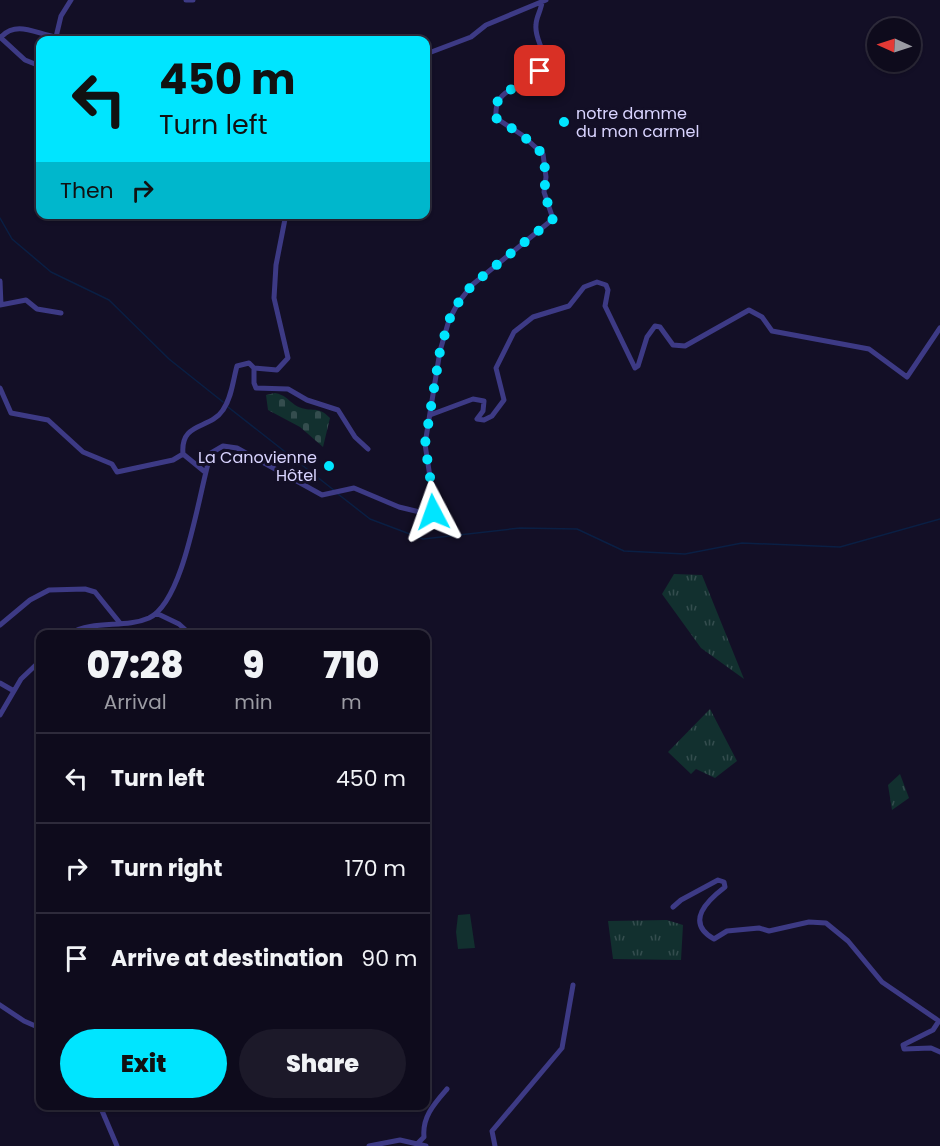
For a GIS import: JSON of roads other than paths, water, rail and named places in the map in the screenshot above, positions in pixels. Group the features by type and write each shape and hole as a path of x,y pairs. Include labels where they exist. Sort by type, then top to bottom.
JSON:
{"street":[{"path":"56,36 61,16 71,0"},
{"path":"186,0 193,0"},
{"path":"430,52 471,37 486,25 544,1"},
{"path":"76,630 120,622 135,622 156,613 165,604 180,572 198,509 205,472 213,450 229,446 322,495 354,488 399,507 424,513 435,510 425,444 440,351 458,303 472,285 553,219 544,192 546,177 543,154 522,135 496,118 495,111 496,103 510,90 540,71 544,62 536,23 544,1"},
{"path":"36,64 25,60 0,37 8,29 17,27 52,36"},
{"path":"205,472 183,454 182,445 186,435 202,423 210,423 223,411 231,392 237,366 249,363 254,368 277,370 288,358 274,298 276,265 285,219"},
{"path":"0,281 0,305 26,300 37,309 60,313"},
{"path":"430,416 473,399 484,401 483,411 477,418 484,420 492,416 504,400 496,368 514,332 533,317 569,306 584,287 597,282 606,285 608,290 605,306 635,368 638,366 650,331 655,326 660,327 673,345 685,346 749,310 762,317 772,331 869,349 907,377 940,328"},
{"path":"254,368 256,388 288,389 307,400 338,410 355,437 368,448"},
{"path":"0,388 10,413 48,420 84,452 112,464 117,472 163,460 173,460 183,454"},
{"path":"0,625 30,600 49,590 85,589 95,592 120,622"},
{"path":"156,613 179,624 186,630"},
{"path":"0,715 21,679 36,665"},
{"path":"0,683 14,691"},
{"path":"673,907 681,900 718,880 724,882 724,887 706,902 700,912 703,928 714,939 727,931 759,928 769,931 809,921 826,923 848,941 882,982 939,1021 933,1030 903,1045 903,1049 931,1048 940,1052"},
{"path":"495,1146 492,1131 562,1048 573,985"},
{"path":"0,1005 36,1026"},
{"path":"418,1143 424,1137 423,1126 431,1108 447,1089"},
{"path":"102,1110 117,1146"},
{"path":"369,1146 399,1140 426,1146"}],"waterway":[{"path":"0,218 12,239 51,272 109,300 169,359 223,402"},
{"path":"228,407 335,491"},
{"path":"338,494 370,519 423,539 520,528 577,529 624,551 685,554 742,543 840,547 940,519"}],"place":[{"name":"notre damme du mon carmel","path":"564,122"},
{"name":"La Canovienne Hôtel","path":"329,466"}]}
